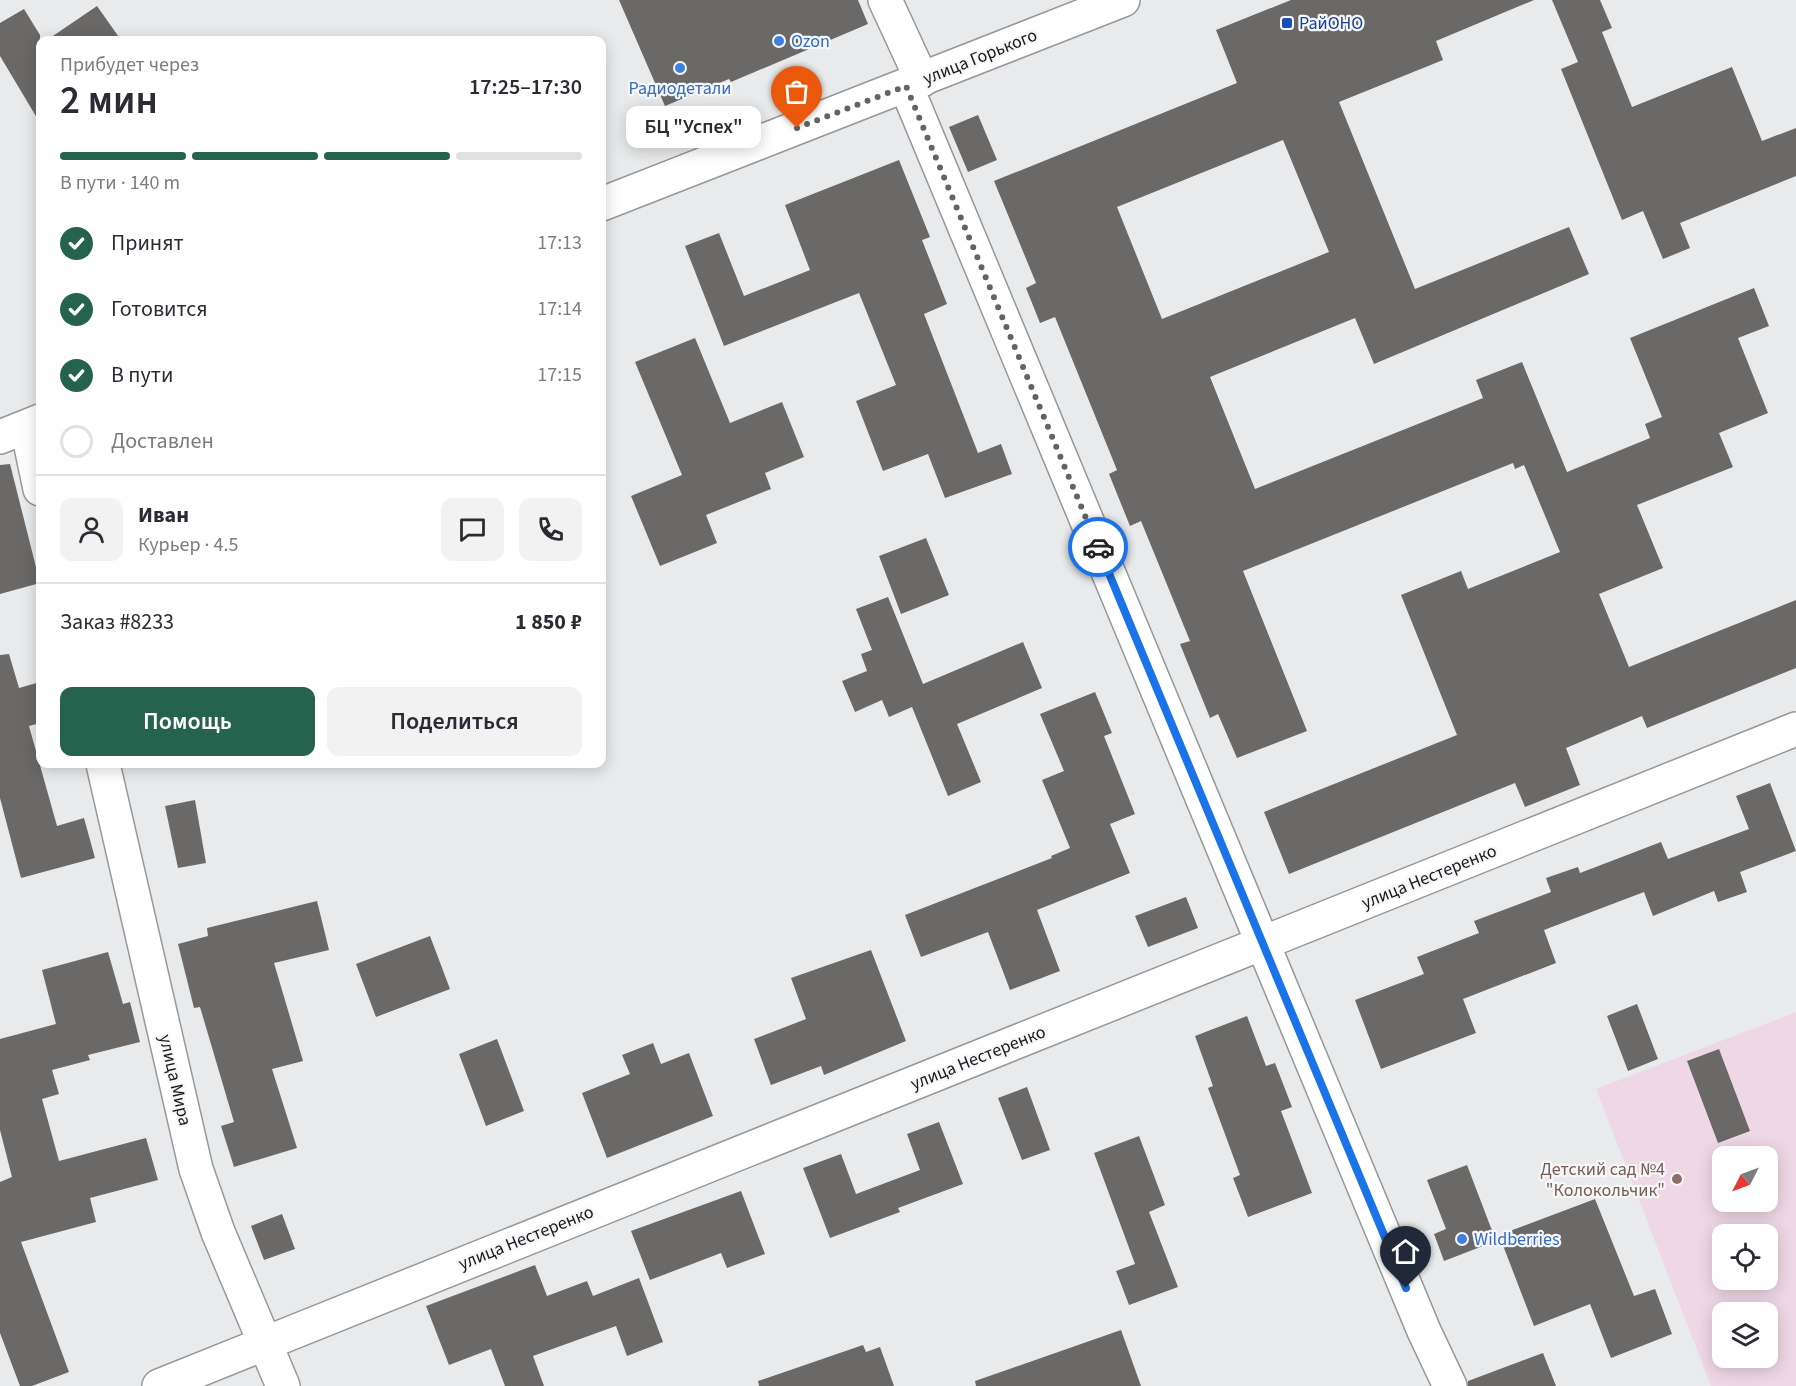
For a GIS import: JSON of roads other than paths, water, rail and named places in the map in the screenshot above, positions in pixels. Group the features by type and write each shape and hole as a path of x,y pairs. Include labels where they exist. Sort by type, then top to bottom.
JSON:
{"street":[{"path":"885,0 914,83 1264,944 1424,1331 1450,1386"},
{"name":"улица Горького","path":"606,202 1123,0"},
{"path":"22,428 36,475"},
{"name":"улица Нестеренко","path":"159,1386 1796,729"},
{"name":"улица Мира","path":"104,768 196,1169 218,1232 283,1386"}],"place":[{"name":"РайОНО","path":"1287,23"},
{"name":"Ozon","path":"779,41"},
{"name":"Радиодетали","path":"680,68"},
{"name":"БЦ \"Успех\"","path":"797,128"},
{"name":"Детский сад №4 \"Колокольчик\"","path":"1677,1179"},
{"name":"Wildberries","path":"1462,1239"}]}
